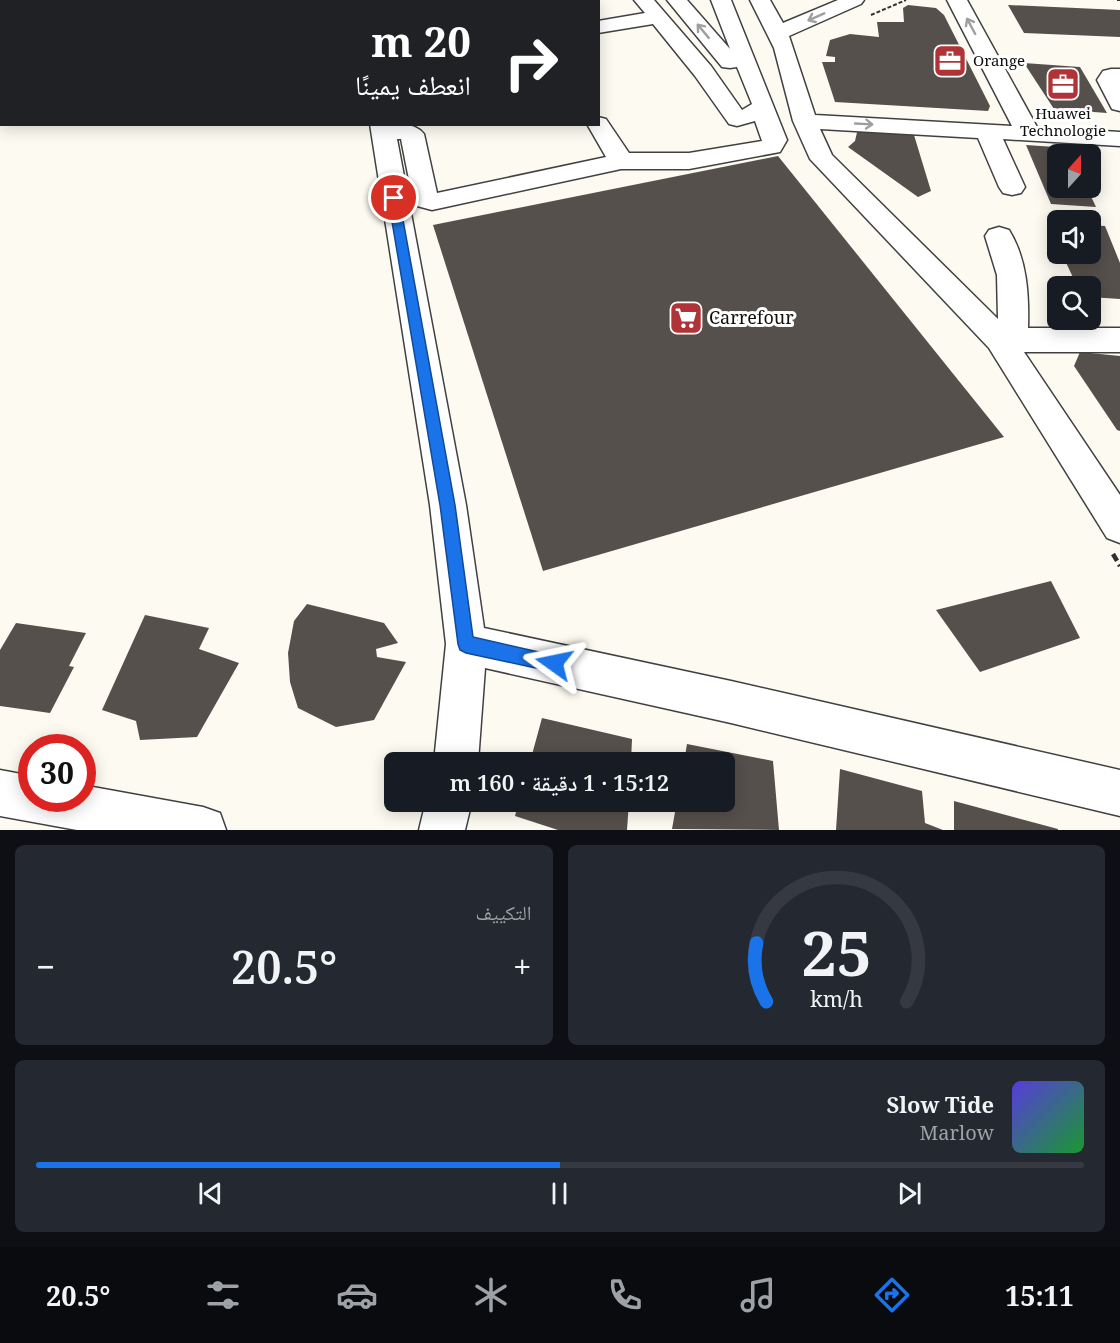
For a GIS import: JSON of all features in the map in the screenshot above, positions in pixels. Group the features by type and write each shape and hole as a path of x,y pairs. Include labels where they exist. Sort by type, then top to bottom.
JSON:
{"street":[{"path":"457,752 466,644 448,505 383,129 406,131 412,134 427,202 621,161 689,161 771,147 775,140 761,108 763,104 737,61 677,0"},
{"path":"721,0 737,61"},
{"path":"760,0 778,33 814,146 826,164 1006,340 1120,526"},
{"path":"778,33 854,0"},
{"path":"957,0 1028,133"},
{"path":"651,8 703,71 737,119 754,114 761,108"},
{"path":"600,15 651,8"},
{"path":"600,26 651,8"},
{"path":"703,71 737,61"},
{"path":"1120,76 1108,78 1120,104"},
{"path":"805,121 1120,139"},
{"path":"599,126 621,161"},
{"path":"987,131 1012,187"},
{"path":"999,236 1010,262 1014,281 1006,340"},
{"path":"1006,340 1098,333"},
{"path":"466,644 731,702 1120,793"},
{"path":"0,793 202,830"},
{"path":"442,830 446,812"}],"building":[{"path":"908,5 936,8 944,15 990,106 988,111 835,102 822,62 835,62 835,57 826,56 830,40 850,34 879,37 877,22 904,22 903,8"},
{"path":"1008,5 1120,10 1120,37 1024,33"},
{"path":"1024,63 1080,67 1107,113 1054,109"},
{"path":"858,128 914,135 931,191 918,197 848,147 855,141"},
{"path":"1026,145 1047,146 1047,195"},
{"path":"778,156 1004,437 543,571 433,225"},
{"path":"1048,198 1092,198 1096,207 1051,204"},
{"path":"1101,226 1105,226 1120,263 1120,299 1101,298 1101,276 1072,276 1067,264 1101,264"},
{"path":"1080,352 1120,356 1120,431 1117,430 1074,366"},
{"path":"1051,581 1080,638 980,672 936,610"},
{"path":"307,604 384,623 398,643 376,649 377,657 406,662 374,720 336,727 298,708 290,682 288,653 294,621"},
{"path":"145,615 209,628 199,649 239,663 197,737 140,740 136,721 102,710"},
{"path":"16,623 86,633 69,666 74,667 50,713 0,706 0,650"},
{"path":"542,718 632,739 631,752 533,752"},
{"path":"687,744 727,752 686,752"},
{"path":"735,753 773,761 779,830 672,829 675,812 735,812"},
{"path":"840,769 922,791 925,823 943,830 836,830"},
{"path":"954,801 1058,829 1058,830 954,830"},
{"path":"516,812 628,812 627,830 558,830 515,816"}],"place":[{"name":"Orange","path":"950,61"},
{"name":"Huawei Technologie","path":"1063,84"},
{"name":"Carrefour","path":"686,318"}],"route":[{"path":"394,198 448,505 466,644 554,663"}]}
